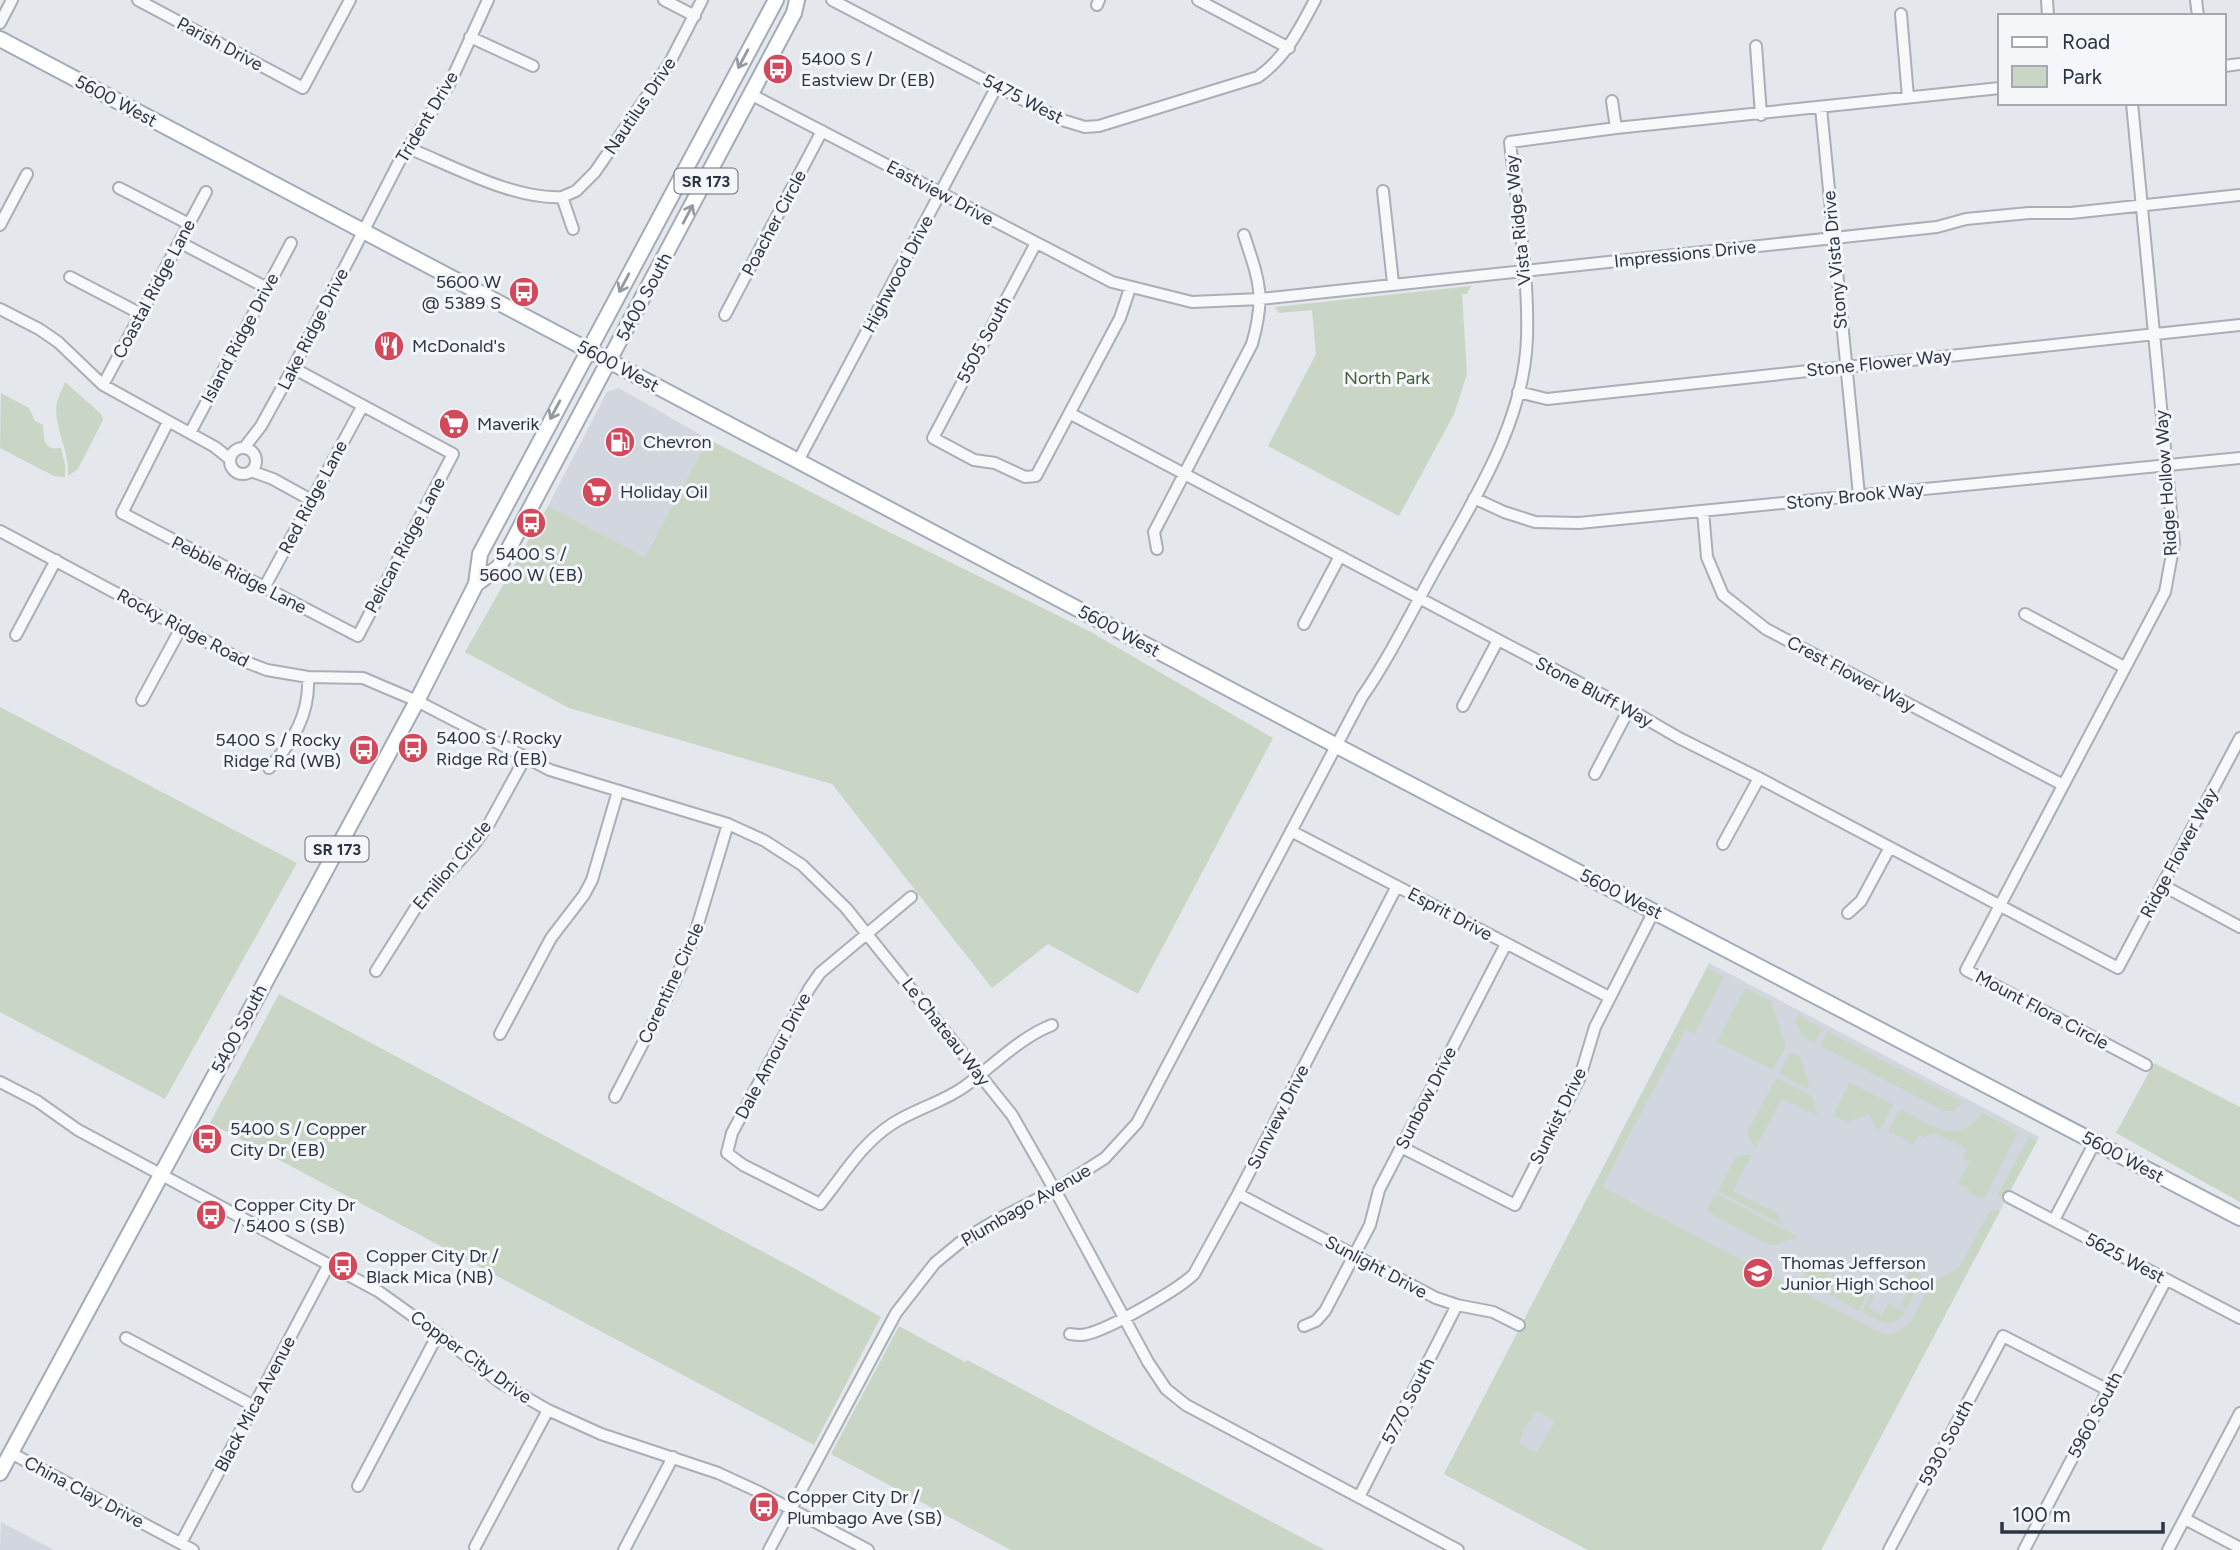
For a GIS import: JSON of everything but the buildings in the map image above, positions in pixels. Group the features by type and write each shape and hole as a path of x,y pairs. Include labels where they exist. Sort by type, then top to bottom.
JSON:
{"main road":[{"name":"5400 South","path":"0,1473 417,701 476,584 480,554 776,0"},
{"name":"5400 South","path":"476,584 499,567 752,94 794,13 794,0"},
{"name":"5600 West","path":"0,39 1337,746 2240,1218"}],"street":[{"path":"0,23 12,0"},
{"name":"Parish Drive","path":"138,0 303,88 350,0"},
{"name":"Trident Drive","path":"363,232 408,148 449,85 488,0"},
{"path":"664,0 695,16"},
{"name":"Nautilus Drive","path":"562,197 576,191 595,172 669,64 702,0"},
{"name":"5475 West","path":"832,0 1062,120 1085,127 1099,126 1258,78 1274,66 1289,48 1315,0"},
{"path":"1198,0 1289,48"},
{"path":"1901,14 1908,97"},
{"path":"470,37 533,66"},
{"path":"1756,46 1761,114"},
{"name":"Highwood Drive","path":"798,461 997,86"},
{"name":"Vista Ridge Way","path":"1337,746 1474,498 1505,435 1518,392 1527,340 1524,272 1510,142 1616,128 1998,88"},
{"name":"Eastview Drive","path":"752,94 1036,243 1112,282 1130,288"},
{"path":"1612,101 1616,128"},
{"name":"Ridge Hollow Way","path":"1998,905 2165,592 2172,565 2174,543 2132,105"},
{"name":"Stony Vista Drive","path":"1821,108 1858,495"},
{"name":"Poacher Circle","path":"725,315 822,131"},
{"path":"408,148 520,192 545,198 562,197 573,229"},
{"path":"0,225 27,174"},
{"path":"120,188 189,224"},
{"path":"1383,191 1393,283"},
{"name":"Coastal Ridge Lane","path":"103,385 206,192"},
{"name":"Impressions Drive","path":"1130,288 1192,302 1260,299 1937,227 1966,219 2029,213 2071,213 2240,195"},
{"name":"Lake Ridge Drive","path":"245,458 363,232"},
{"path":"1157,549 1154,532 1252,344 1259,320 1261,286 1244,235"},
{"path":"179,242 267,288"},
{"name":"Island Ridge Drive","path":"190,433 291,243"},
{"name":"5505 South","path":"1036,243 933,438 974,460 995,463 1025,477 1036,476 1070,414"},
{"path":"70,277 141,314"},
{"path":"1070,414 1120,318 1130,288"},
{"path":"0,309 58,342 103,385 215,447 245,458 273,479 311,500"},
{"name":"Stone Flower Way","path":"1518,392 1547,399 2240,325"},
{"path":"293,368 362,407"},
{"name":"Pelican Ridge Lane","path":"358,636 453,454 362,407"},
{"name":"Red Ridge Lane","path":"264,588 362,407"},
{"name":"Stone Bluff Way","path":"1070,414 2118,968"},
{"name":"Pebble Ridge Lane","path":"168,422 122,513 358,636"},
{"name":"Stony Brook Way","path":"1474,498 1535,522 1579,523 2240,458"},
{"name":"Crest Flower Way","path":"1703,511 1707,557 1723,595 1766,629 2063,785"},
{"name":"Rocky Ridge Road","path":"0,531 241,660 267,670 307,677 363,678 417,701"},
{"path":"1304,624 1340,556"},
{"path":"16,635 56,560"},
{"path":"2025,614 2123,667"},
{"path":"142,700 181,628"},
{"path":"1463,706 1498,640"},
{"path":"268,768 286,750 305,711 309,694 307,677"},
{"name":"Le Chateau Way","path":"417,701 525,758 571,778 728,824 765,841 802,865 833,892 1012,1115 1159,1380 1175,1397 1458,1550"},
{"path":"1595,774 1629,709"},
{"name":"Ridge Flower Way","path":"2118,968 2240,738"},
{"name":"Plumbago Avenue","path":"769,1550 896,1313 936,1263 963,1240 1055,1190 1105,1158 1137,1123 1337,746"},
{"name":"Emilion Circle","path":"376,971 415,909 473,846 491,822 525,758"},
{"path":"1723,844 1759,778"},
{"path":"500,1034 551,938 584,895 592,880 618,791"},
{"name":"Corentine Circle","path":"615,1097 673,987 694,937 728,824"},
{"name":"Esprit Drive","path":"1291,831 1609,997"},
{"path":"1849,913 1861,901 1889,849"},
{"path":"2162,885 2240,927"},
{"name":"Sunview Drive","path":"1070,1334 1089,1334 1125,1317 1184,1284 1194,1274 1397,886"},
{"name":"Dale Amour Drive","path":"911,897 832,961 809,989 732,1133 727,1153 743,1166 820,1204 844,1170 868,1143 891,1124 954,1094 980,1075"},
{"name":"Mount Flora Circle","path":"1998,905 1966,970 2146,1065"},
{"name":"Sunkist Drive","path":"1401,1147 1515,1205 1580,1077 1595,1027 1654,911"},
{"name":"Sunbow Drive","path":"1304,1326 1316,1321 1325,1311 1370,1225 1379,1190 1506,944"},
{"path":"980,1075 1033,1033 1052,1026"},
{"name":"Copper City Drive","path":"0,1082 37,1101 78,1130 378,1291 501,1383 548,1410 601,1434 733,1480 868,1550"},
{"path":"2054,1220 2095,1142"},
{"name":"Sunlight Drive","path":"1238,1194 1436,1298 1493,1312 1519,1325"},
{"name":"5625 West","path":"2009,1197 2240,1318"},
{"name":"Black Mica Avenue","path":"181,1543 329,1265"},
{"name":"5960 South","path":"2024,1550 2166,1280"},
{"name":"5770 South","path":"1359,1497 1457,1305"},
{"path":"358,1486 438,1334"},
{"name":"5930 South","path":"1889,1550 2003,1336 2108,1390"},
{"path":"126,1338 254,1406"},
{"path":"475,1547 548,1410"},
{"path":"2168,1550 2240,1414"},
{"name":"China Clay Drive","path":"11,1453 194,1550"},
{"path":"624,1550 673,1457"},
{"path":"2185,1519 2240,1548"}],"shaded area":[{"path":"619,388 708,439 645,557 548,506 607,392"},
{"name":"Thomas Jefferson Junior High School","path":"1709,963 2039,1137 1821,1550 1588,1550 1444,1474"},
{"path":"1,1522 54,1550 0,1550"}],"green space":[{"name":"North Park","path":"1471,286 1467,294 1462,294 1467,374 1454,414 1399,516 1268,446 1316,354 1312,310 1279,313 1275,307"},
{"path":"65,382 101,414 103,420 78,469 68,476 56,409"},
{"path":"1,393 29,408 35,421 43,425 44,439 48,445 51,448 61,448 65,477 54,476 0,448"},
{"path":"708,439 1089,631 1273,738 1138,994 1048,944 992,988 832,784 569,708 465,652 548,506 645,557"},
{"path":"0,707 297,863 165,1099 0,1012"},
{"path":"1707,968 1724,977 1694,1034 1685,1030 1602,1187 1883,1334 1893,1334 1910,1323 1932,1282 1959,1268 1990,1210 2000,1211 1821,1550 1588,1550 1444,1474","holes":["1537,1411 1555,1421 1537,1453 1520,1444 1523,1430"]},
{"path":"1745,988 1771,1001 1786,1046 1773,1070 1717,1042"},
{"path":"279,994 881,1317 814,1445 210,1123"},
{"path":"1799,1016 1823,1029 1814,1043 1802,1036 1795,1019"},
{"path":"1827,1031 1963,1102 1954,1111 1944,1111 1820,1046"},
{"path":"1791,1053 1800,1056 1809,1086 1806,1089 1779,1073"},
{"path":"2154,1063 2240,1107 2240,1202 2116,1133"},
{"path":"1780,1079 1812,1097 1818,1116 1782,1098 1755,1149 1747,1133 1775,1080"},
{"path":"1850,1082 1893,1105 1880,1130 1874,1126 1870,1114 1846,1122 1833,1115"},
{"path":"1900,1109 1943,1130 1963,1129 1982,1113 2018,1131 1985,1197 1978,1198 1968,1193 1969,1189 1958,1183 1970,1162 1963,1158 1967,1149 1935,1133 1924,1137 1919,1135 1914,1144 1888,1131"},
{"path":"2029,1137 2037,1141 2005,1200 1997,1196"},
{"path":"1752,1155 1733,1191 1778,1214 1782,1225 1718,1191 1736,1157"},
{"path":"1719,1195 1798,1237 1771,1246 1709,1213 1707,1210 1714,1197"},
{"path":"1811,1262 1829,1273 1820,1290 1802,1280"},
{"path":"1911,1269 1920,1274 1922,1280 1906,1309 1900,1306 1906,1294 1900,1290"},
{"path":"1833,1273 1868,1292 1859,1311 1822,1291"},
{"path":"1871,1294 1875,1296 1868,1308 1882,1315 1888,1303 1905,1312 1895,1322 1890,1323 1862,1312"},
{"path":"899,1326 1325,1550 1011,1550 831,1454"}],"place":[{"name":"5400 S / Eastview Dr (EB)","path":"778,69"},
{"name":"5600 W @ 5389 S","path":"524,292"},
{"name":"McDonald's","path":"389,346"},
{"name":"Maverik","path":"454,424"},
{"name":"Chevron","path":"620,442"},
{"name":"Holiday Oil","path":"597,492"},
{"name":"5400 S / 5600 W (EB)","path":"531,523"},
{"name":"5400 S / Rocky Ridge Rd (EB)","path":"413,748"},
{"name":"5400 S / Rocky Ridge Rd (WB)","path":"364,750"},
{"name":"5400 S / Copper City Dr (EB)","path":"207,1139"},
{"name":"Copper City Dr / 5400 S (SB)","path":"211,1215"},
{"name":"Copper City Dr / Black Mica (NB)","path":"343,1266"},
{"name":"Thomas Jefferson Junior High School","path":"1758,1273"},
{"name":"Copper City Dr / Plumbago Ave (SB)","path":"764,1507"}]}
